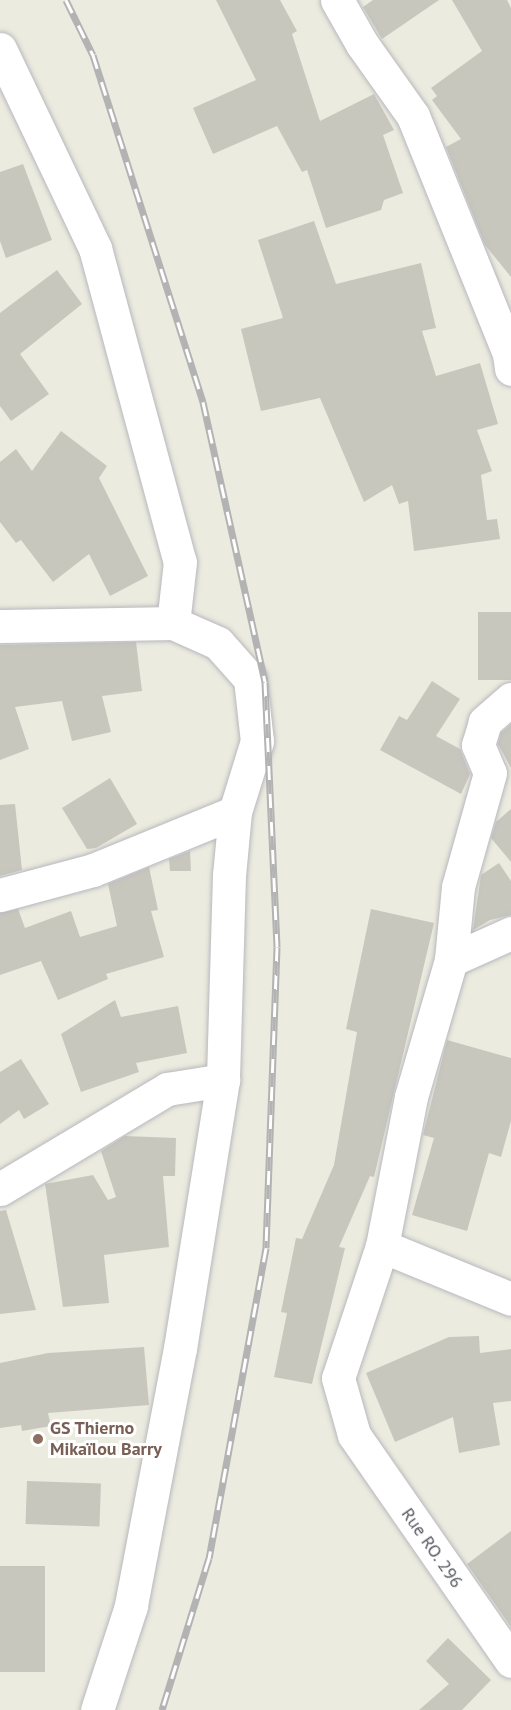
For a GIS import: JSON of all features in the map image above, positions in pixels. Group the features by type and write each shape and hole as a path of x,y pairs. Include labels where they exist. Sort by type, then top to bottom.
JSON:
{"street":[{"path":"337,0 362,44 413,116 510,359"},
{"path":"0,49 95,248 180,562 173,623"},
{"path":"0,626 173,623 218,643 250,680 257,741 235,812 229,875 223,1080 180,1348 131,1606 97,1710"},
{"name":"Rue RO. 296","path":"511,699 485,722 478,745 490,773 458,887 451,960 411,1097 382,1246 338,1378 354,1435 511,1661"},
{"path":"0,895 93,870 235,812"},
{"path":"451,960 511,933"},
{"path":"0,1189 167,1089 223,1080"},
{"path":"382,1246 511,1299"}],"building":[{"path":"216,0 280,0 297,31 292,34 320,121 374,94 394,130 383,135 403,193 384,200 381,210 326,228 307,170 302,172 277,126 213,154 193,108 256,80"},
{"path":"373,0 439,0 382,39 363,7"},
{"path":"452,0 507,0 511,8 511,277 485,245 446,147 461,139 432,100 437,96 431,88 482,51"},
{"path":"23,164 52,240 6,258 0,241 0,172"},
{"path":"314,221 336,284 421,263 436,328 422,331 436,376 480,363 498,424 477,430 492,471 481,475 487,520 497,519 500,539 414,551 408,501 399,504 392,485 364,502 320,398 261,411 241,329 283,318 258,240"},
{"path":"57,270 82,304 20,354 49,394 11,421 0,406 0,313"},
{"path":"61,431 107,466 99,478 148,576 110,596 89,554 53,582 21,540 16,543 0,522 0,462 16,449 32,471"},
{"path":"478,612 511,612 511,680 478,680"},
{"path":"136,642 142,691 102,696 111,732 72,741 62,701 15,707 29,749 0,760 0,645"},
{"path":"432,681 460,699 436,736 460,749 470,774 461,794 380,750 399,716 407,720"},
{"path":"511,724 511,768 498,744 501,733"},
{"path":"110,778 137,824 96,848 87,849 62,808"},
{"path":"15,804 22,870 0,876 0,805"},
{"path":"511,809 511,862 491,838 496,822"},
{"path":"190,851 191,871 170,871 169,859"},
{"path":"499,863 511,881 511,915 490,920 473,930 481,875"},
{"path":"149,867 158,910 151,911 164,957 106,974 108,979 58,1000 41,961 0,975 0,913 18,909 25,928 71,911 80,937 117,926 108,884"},
{"path":"371,909 434,923 374,1177 370,1176 339,1247 345,1248 312,1384 274,1377 287,1313 281,1312 296,1238 302,1239 334,1165 357,1032 346,1029"},
{"path":"115,1000 121,1017 178,1006 187,1053 136,1063 139,1072 81,1092 61,1034"},
{"path":"447,1040 511,1058 511,1121 501,1157 489,1153 467,1231 412,1215 434,1138 423,1135"},
{"path":"21,1059 49,1104 24,1119 19,1110 0,1124 0,1072"},
{"path":"125,1136 176,1138 175,1176 163,1176 169,1247 104,1255 109,1303 63,1307 45,1184 93,1175 108,1200 116,1197 101,1151"},
{"path":"6,1210 36,1310 0,1314 0,1211"},
{"path":"479,1336 480,1353 511,1349 511,1401 493,1403 500,1445 459,1453 453,1417 395,1442 366,1373 449,1337"},
{"path":"144,1347 149,1405 48,1413 51,1426 22,1431 21,1425 0,1428 0,1363 48,1353"},
{"path":"27,1481 101,1484 99,1527 25,1524"},
{"path":"511,1531 511,1627 467,1564"},
{"path":"0,1566 45,1566 45,1672 0,1672"},
{"path":"448,1638 491,1680 462,1710 419,1710 449,1684 426,1661"}],"railway":[{"path":"66,0 93,55 203,402 265,682 277,947 266,1248 209,1558 162,1710"}],"place":[{"name":"GS Thierno Mikaïlou Barry","path":"38,1439"}]}
